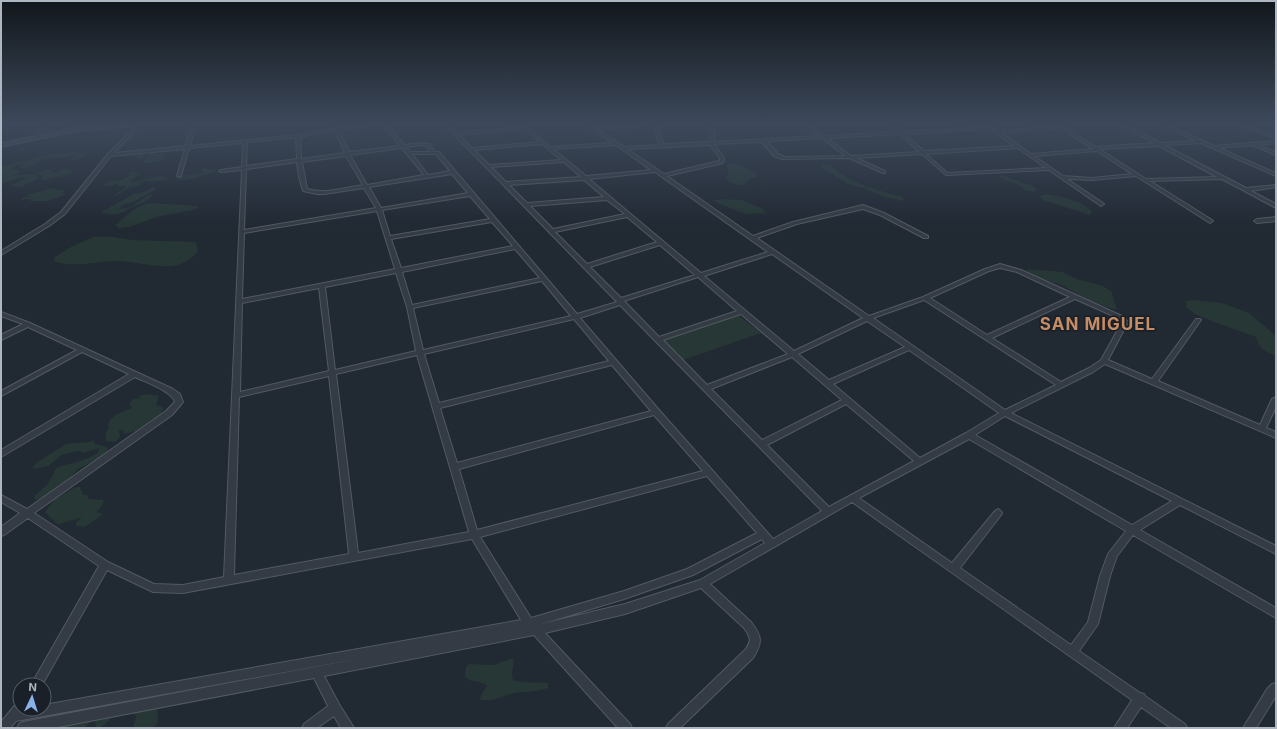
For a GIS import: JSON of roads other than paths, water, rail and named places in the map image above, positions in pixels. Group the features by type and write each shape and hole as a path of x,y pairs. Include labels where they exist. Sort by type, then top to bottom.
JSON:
{"street":[{"path":"1,253 47,225 63,213 108,158"},
{"path":"179,176 185,158"},
{"path":"230,580 244,158"},
{"path":"221,171 323,158"},
{"path":"350,158 379,209 389,238 410,307 420,352 474,535 532,626 626,728"},
{"path":"413,158 427,176"},
{"path":"441,158 656,412 772,544"},
{"path":"480,158 828,512"},
{"path":"561,158 919,461"},
{"path":"637,158 1005,413 1276,550"},
{"path":"663,176 721,162 722,158"},
{"path":"852,158 883,172"},
{"path":"928,158 946,174 1050,169"},
{"path":"1034,158 1101,204"},
{"path":"1111,158 1210,222"},
{"path":"1184,158 1276,206"},
{"path":"1237,158 1276,175"},
{"path":"299,161 303,185 305,190 310,192 324,192 453,172"},
{"path":"488,166 564,161"},
{"path":"505,184 655,171"},
{"path":"1062,177 1092,179 1138,175"},
{"path":"1146,180 1221,178"},
{"path":"1244,190 1276,186"},
{"path":"242,232 472,194"},
{"path":"527,206 608,198"},
{"path":"752,238 795,224 863,207 893,219 901,225 926,237"},
{"path":"551,231 628,215"},
{"path":"1257,221 1276,219"},
{"path":"389,238 494,220"},
{"path":"586,266 661,242"},
{"path":"239,302 517,247"},
{"path":"236,395 575,316 773,252"},
{"path":"23,728 300,674 317,673 532,626 625,608 703,583 852,498 969,435 1005,413 1091,370 1104,361 1125,322 1120,318 1018,271 1000,266 987,270 924,298 868,318 793,354 706,388"},
{"path":"410,307 544,280"},
{"path":"322,286 354,556"},
{"path":"986,338 1074,297"},
{"path":"924,298 1061,385"},
{"path":"659,340 742,311"},
{"path":"1,314 28,324 170,392 177,396 179,402 169,413 1,532"},
{"path":"1154,382 1198,320"},
{"path":"1,338 28,324"},
{"path":"828,384 910,347"},
{"path":"1,394 81,350"},
{"path":"1104,361 1276,435"},
{"path":"437,406 614,362"},
{"path":"1,454 133,374"},
{"path":"762,444 848,400"},
{"path":"1262,429 1275,403"},
{"path":"455,467 656,412"},
{"path":"969,435 1276,613"},
{"path":"1,498 28,513 105,565 153,588 183,589 354,556 474,535 709,472"},
{"path":"852,498 1073,651 1181,728"},
{"path":"1073,651 1093,624 1105,576 1113,554 1132,530 1180,502"},
{"path":"954,568 998,513"},
{"path":"52,706 532,626 690,572 763,534"},
{"path":"41,677 105,565"},
{"path":"672,728 744,659 755,645 755,635 747,624 703,583"},
{"path":"317,673 335,708 348,728"},
{"path":"1249,728 1271,692 1276,688"},
{"path":"1120,728 1140,698"},
{"path":"308,728 335,708"},
{"path":"3,728 13,717"}],"district":[{"name":"SAN MIGUEL","path":"1098,324"}]}
